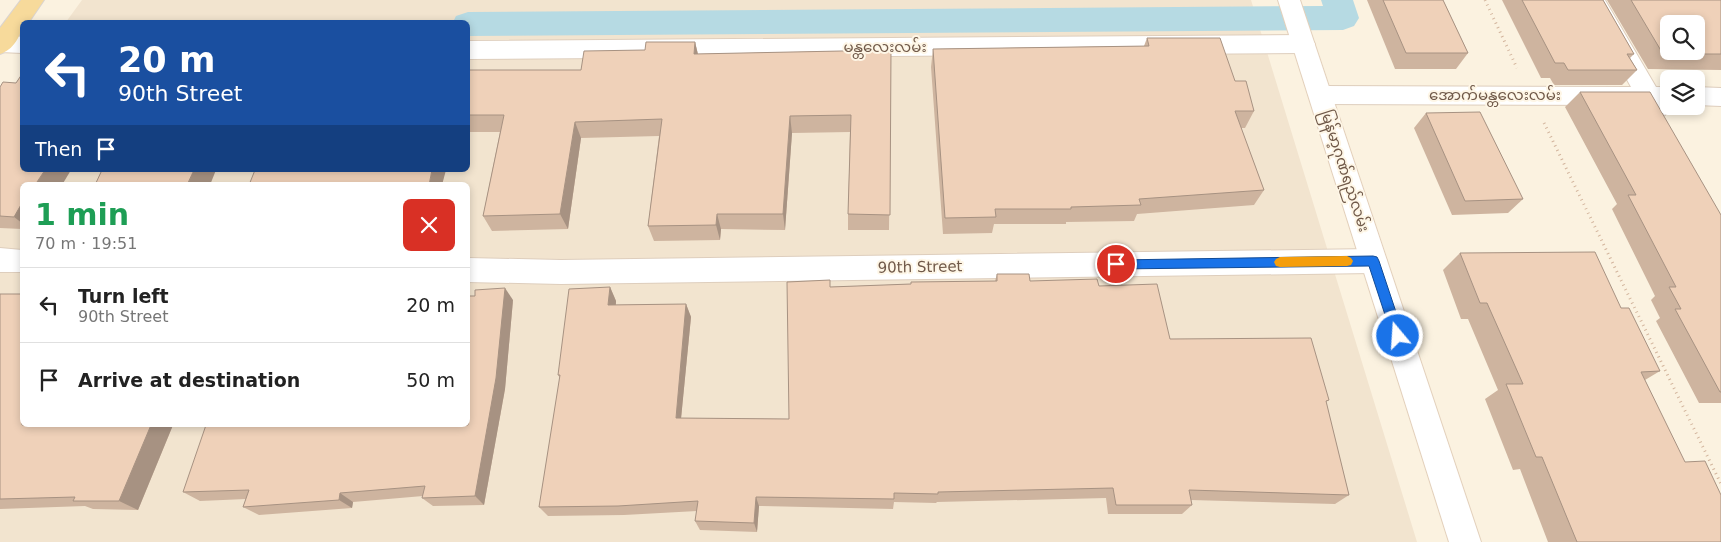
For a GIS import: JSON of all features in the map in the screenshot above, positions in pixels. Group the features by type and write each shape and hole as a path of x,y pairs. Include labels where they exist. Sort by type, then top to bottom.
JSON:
{"main road":[{"path":"21,20 33,0"},
{"path":"6,44 20,21"}],"street":[{"name":"မြန်မာ့ဂုဏ်ရည်လမ်း","path":"1289,0 1466,542"},
{"path":"1594,0 1659,96 1668,130"},
{"name":"မန္တလေးလမ်း","path":"470,50 1304,44"},
{"name":"အောက်မန္တလေးလမ်း","path":"1321,95 1659,96"},
{"path":"1705,96 1721,97"},
{"path":"0,260 20,261"},
{"name":"90th Street","path":"470,270 561,272 1373,261"}],"path":[{"path":"1485,0 1721,484"}],"shaded area":[{"path":"82,0 1251,0 1417,542 0,542 0,113 20,165 20,172 470,172 470,20 67,20"}],"building":[{"path":"1383,0 1443,0 1468,53 1406,53"},
{"path":"1522,0 1603,0 1634,54 1627,54 1637,70 1568,70 1564,63 1555,63"},
{"path":"1631,0 1721,0 1721,54 1705,54 1705,15 1660,15 1660,49"},
{"path":"1147,38 1220,38 1235,81 1246,81 1254,111 1235,111 1264,190 1139,199 1141,205 1071,207 1071,209 995,209 996,217 945,218 933,49 1149,46"},
{"path":"646,42 695,42 694,54 891,50 890,215 848,214 851,115 790,116 783,214 717,214 716,225 648,226 662,119 575,122 560,214 483,216 504,115 470,115 470,70 581,70 584,51 645,50"},
{"path":"20,77 20,172 44,172 37,182 20,182 20,206 14,217 0,216 0,87 3,82 16,83"},
{"path":"1580,92 1650,92 1660,109 1660,115 1663,115 1721,215 1721,392 1675,309 1681,309 1669,287 1676,287 1628,195 1636,195"},
{"path":"1480,112 1523,199 1465,201 1426,113"},
{"path":"101,172 193,172 188,182 96,182"},
{"path":"254,172 432,172 430,182 250,182"},
{"path":"1595,252 1621,308 1629,308 1660,371 1641,372 1685,462 1705,461 1721,495 1721,542 1577,542 1542,457 1536,457 1506,384 1523,384 1487,303 1480,303 1460,253"},
{"path":"997,274 1029,274 1030,281 1097,279 1099,286 1157,284 1170,339 1311,338 1329,400 1326,401 1349,495 1189,490 1192,505 1116,505 1113,488 938,492 938,494 894,493 894,499 756,497 754,523 695,521 698,501 618,506 539,507 560,375 558,375 569,289 610,287 608,305 686,304 676,418 789,419 787,282 830,280 830,287 911,284 911,282 997,281"},
{"path":"505,288 496,378 475,496 422,498 425,486 340,493 339,500 243,507 249,490 183,492 205,427 470,427 470,296 475,296 475,290"},
{"path":"0,294 20,294 20,427 150,427 119,501 73,501 75,497 0,499"}],"waterway":[{"path":"470,24 1343,18 1337,0"}],"slow traffic":[{"path":"1280,262 1347,261"}],"route":[{"path":"1116,264 1373,261 1398,336"}]}
